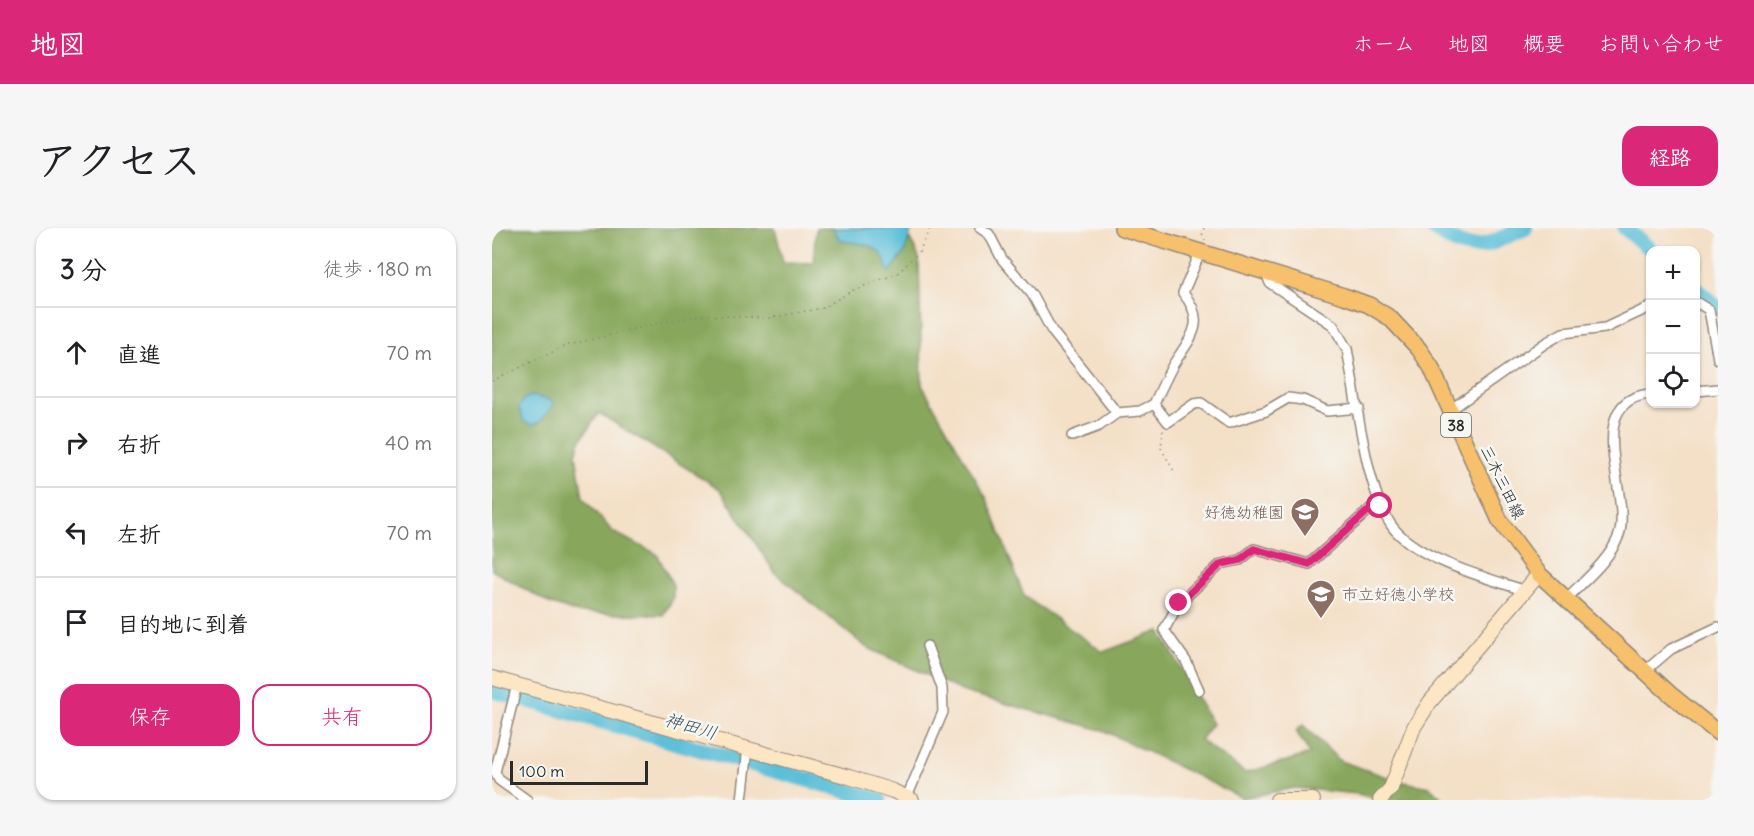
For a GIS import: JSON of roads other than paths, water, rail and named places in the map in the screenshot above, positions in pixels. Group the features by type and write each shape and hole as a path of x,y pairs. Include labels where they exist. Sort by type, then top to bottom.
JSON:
{"main road":[{"name":"三木三田線","path":"1122,228 1344,296 1369,305 1390,318 1419,349 1500,521 1539,574 1645,672 1718,733"}],"street":[{"path":"980,228 989,234 1002,259 1032,294 1052,331 1117,413"},
{"path":"1072,436 1099,426 1117,413 1140,411 1154,404 1166,377 1192,336 1195,314 1183,293 1200,253"},
{"path":"1266,273 1270,283 1333,325 1341,335 1347,349 1369,470 1386,519 1397,532 1421,549 1468,572 1523,590"},
{"path":"1700,305 1709,310 1718,359"},
{"path":"1450,411 1563,333 1605,328 1646,309"},
{"path":"1700,391 1718,389"},
{"path":"1566,599 1611,550 1619,534 1622,516 1613,458 1615,424 1619,410 1628,400 1646,395"},
{"path":"1154,404 1168,422 1194,404 1201,403 1229,423 1266,411 1288,398 1303,400 1328,411 1359,408"},
{"path":"1198,690 1186,661 1164,630 1179,603 1221,564 1240,560 1254,549 1309,564 1379,501"},
{"path":"1380,800 1391,788 1414,727 1430,702 1523,590 1539,574"},
{"path":"1645,672 1671,650 1718,627"},
{"path":"492,678 515,693 909,798 943,712 942,688 927,646"},
{"path":"515,693 495,772 500,780 526,800"},
{"path":"741,800 747,753"},
{"path":"1277,800 1313,800"}],"water":[{"path":"832,228 912,228 905,252 890,272 879,251 863,244 841,241"},
{"path":"531,396 551,400 553,405 540,422 533,425 524,422 519,408 524,399"}],"waterway":[{"path":"1433,228 1447,238 1469,246 1488,244 1525,228"},
{"path":"1625,228 1646,246"},
{"path":"1700,293 1718,309"},
{"name":"神田川","path":"492,690 879,800"}],"place":[{"name":"好徳幼稚園","path":"1305,538"},
{"name":"市立好徳小学校","path":"1321,620"}]}
